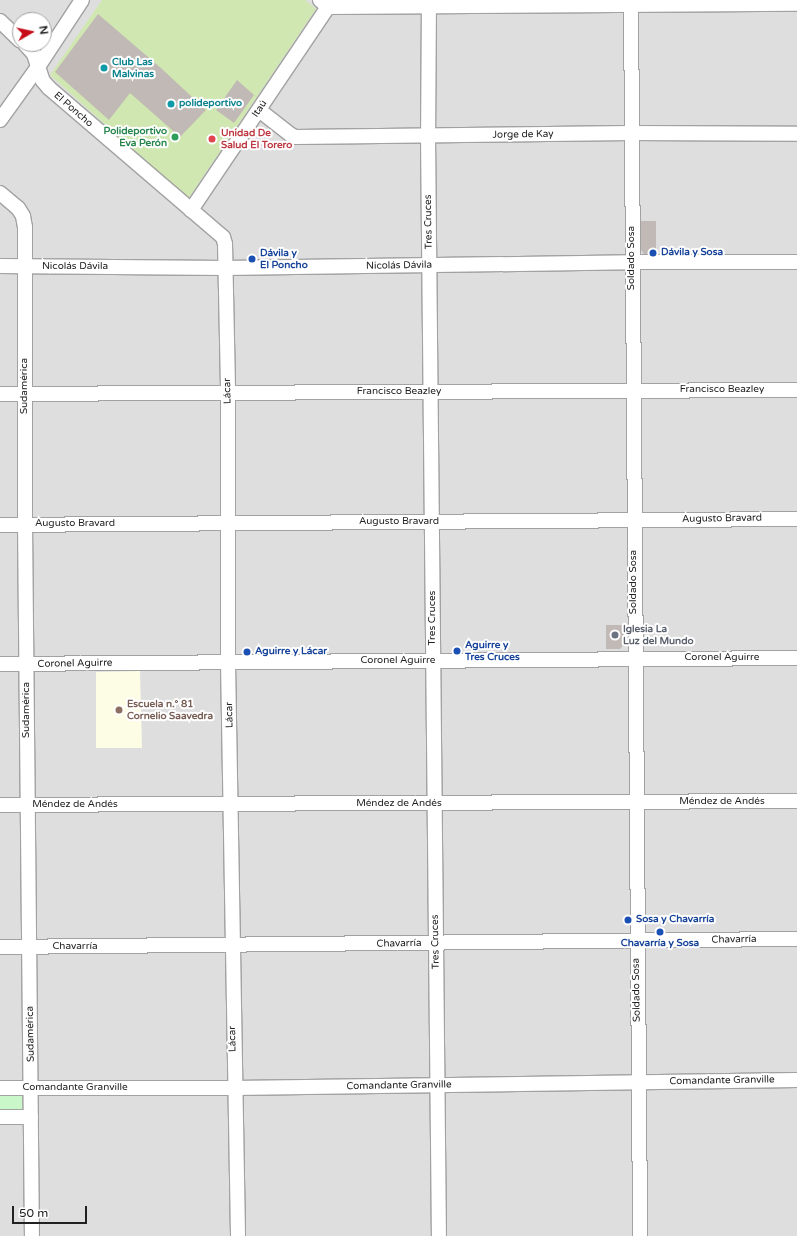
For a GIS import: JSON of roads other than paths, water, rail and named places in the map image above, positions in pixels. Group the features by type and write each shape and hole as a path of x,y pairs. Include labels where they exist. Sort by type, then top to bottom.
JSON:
{"street":[{"path":"0,120 38,67 82,0"},
{"path":"324,3 429,4 631,2 797,4"},
{"name":"Soldado Sosa","path":"631,2 635,802 640,1236"},
{"name":"Itaú","path":"190,210 259,110 324,3"},
{"name":"Tres Cruces","path":"429,4 428,136 430,392 439,1236"},
{"path":"0,21 12,32"},
{"name":"El Poncho","path":"32,52 43,81 56,96 190,210"},
{"name":"Jorge de Kay","path":"259,110 291,135 296,137 631,133 797,134"},
{"name":"Sudamérica","path":"0,193 18,208 23,216 25,227 23,266 32,1088 32,1236"},
{"name":"Lácar","path":"190,210 223,237 225,244 229,523 228,662 234,1088 238,1236"},
{"name":"Nicolás Dávila","path":"0,266 225,268 632,262 797,262"},
{"name":"Francisco Beazley","path":"0,394 797,390"},
{"name":"Augusto Bravard","path":"0,524 432,522 797,518"},
{"name":"Coronel Aguirre","path":"0,664 797,658"},
{"name":"Méndez de Andés","path":"0,806 797,801"},
{"name":"Chavarría","path":"0,947 637,942 797,939"},
{"name":"Comandante Granville","path":"0,1088 234,1088 797,1080"},
{"path":"0,1117 32,1117"}],"place":[{"name":"Club Las Malvinas","path":"104,68"},
{"name":"polideportivo","path":"171,104"},
{"name":"Polideportivo Eva Perón","path":"175,137"},
{"name":"Unidad De Salud El Torero","path":"212,139"},
{"name":"Dávila y Sosa","path":"653,253"},
{"name":"Dávila y El Poncho","path":"252,259"},
{"name":"Iglesia La Luz del Mundo","path":"615,635"},
{"name":"Aguirre y Tres Cruces","path":"457,651"},
{"name":"Aguirre y Lácar","path":"247,652"},
{"name":"Escuela n.° 81 Cornelio Saavedra","path":"119,710"},
{"name":"Sosa y Chavarría","path":"628,920"},
{"name":"Chavarría y Sosa","path":"660,932"}]}
